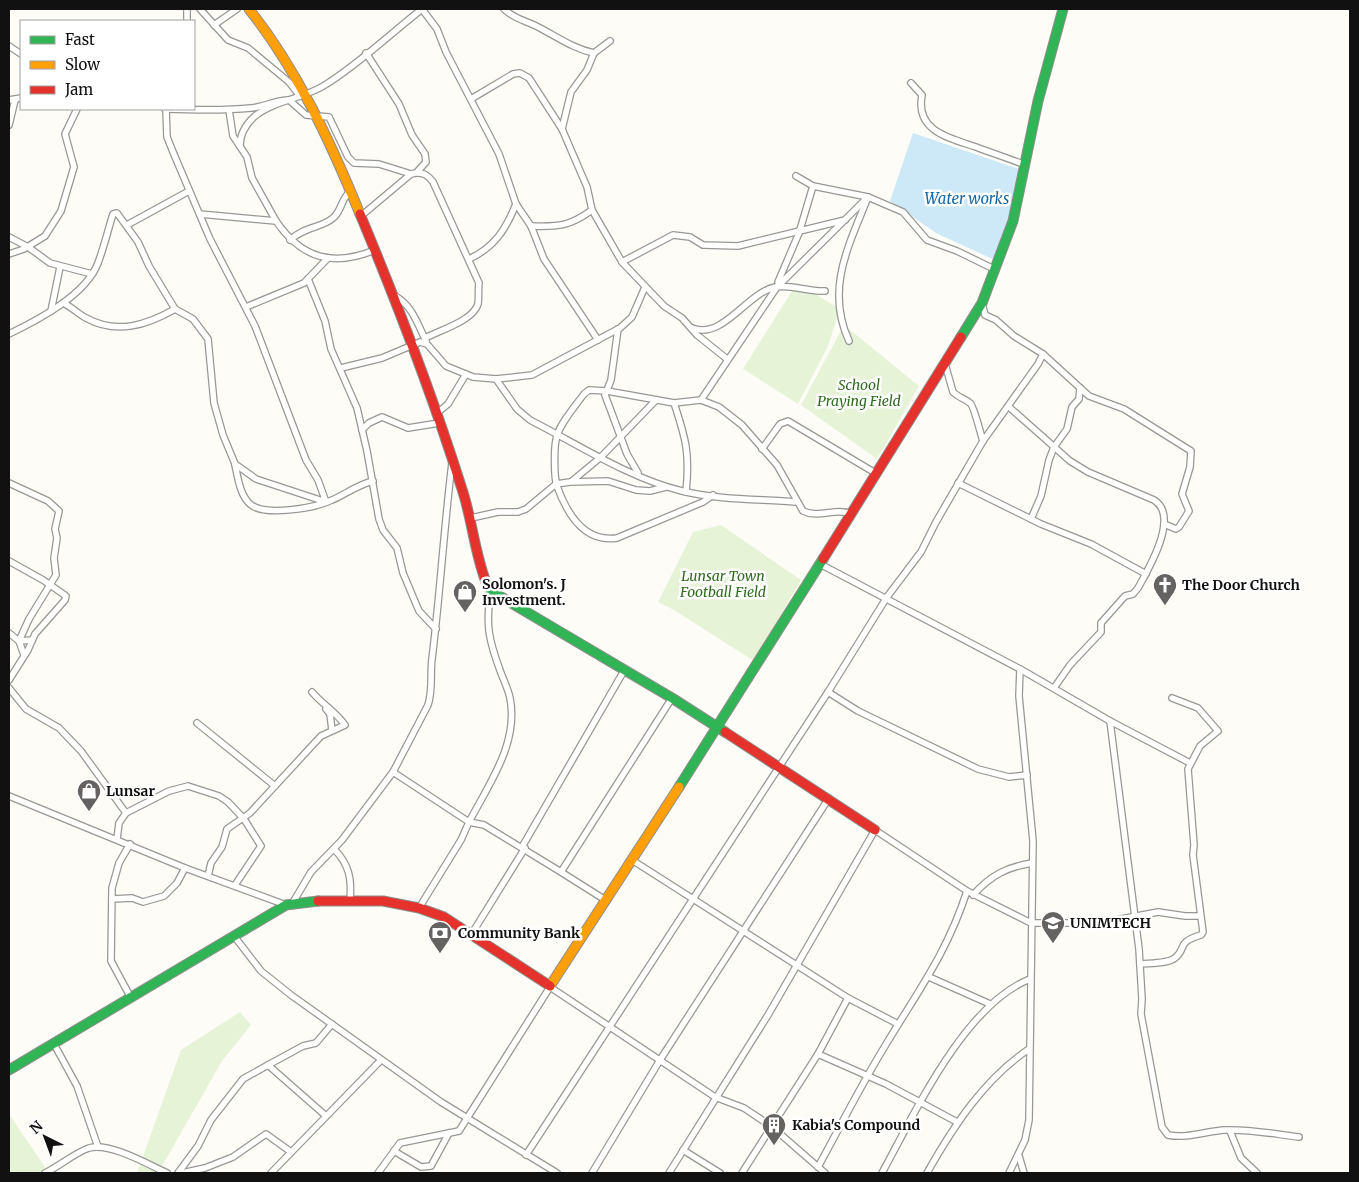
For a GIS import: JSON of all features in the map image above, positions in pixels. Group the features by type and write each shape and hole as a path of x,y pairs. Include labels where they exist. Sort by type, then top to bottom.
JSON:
{"street":[{"path":"200,9 228,40 248,48 304,96"},
{"path":"214,25 237,9"},
{"path":"249,9 277,47 304,96 318,116 395,296 422,341 446,366 466,374 496,379 538,373 618,330 632,317 645,287"},
{"path":"240,146 242,132 254,117 263,111 304,96 327,84 422,9 437,29 446,52 499,154 516,204 531,226 544,259 598,340"},
{"path":"504,9 515,18 534,25 578,50 594,53"},
{"path":"378,1173 400,1142 459,1131 718,727 946,364 982,303 996,270 1012,221 1023,164 1063,9"},
{"path":"562,129 571,92 587,70 594,53 610,41"},
{"path":"9,46 20,53"},
{"path":"361,216 426,162 424,154 412,134 399,104 366,53"},
{"path":"470,99 507,77 520,73 530,78 562,129 587,186 592,210 622,262 645,287 692,328 697,336 728,359"},
{"path":"911,83 922,95 919,107 924,118 934,130 945,138 1023,164"},
{"path":"9,125 15,100"},
{"path":"195,109 254,108 273,101 289,100 306,115 330,118 351,161 360,164 379,164 429,177 433,182 479,283 477,307 464,320 422,341 382,358 341,368"},
{"path":"9,254 28,247 45,236 61,211 74,168 65,134 77,110"},
{"path":"166,110 167,137 189,191 236,292 246,307 306,460 318,480 326,502"},
{"path":"228,110 233,136 247,157 252,178 276,221 290,240 315,255 328,258 360,256 375,250"},
{"path":"796,176 813,186 868,197 903,212 927,240 996,270"},
{"path":"701,400 776,287 799,233 813,186"},
{"path":"127,225 189,191"},
{"path":"290,240 308,228 333,218 341,211 345,197 350,192"},
{"path":"692,328 702,330 722,324 758,295 776,287 847,220 868,197"},
{"path":"849,341 845,332 838,291 846,251 868,197"},
{"path":"469,259 484,252 496,242 507,227 516,204"},
{"path":"531,226 564,226 576,222 592,210"},
{"path":"9,334 63,303 92,274 98,263 113,214 117,214 127,225 176,309 193,319 208,340 214,403 244,497 254,507 293,510 326,502 359,484 373,481"},
{"path":"200,214 276,221"},
{"path":"622,262 673,235 690,237 703,245 713,244 725,247 752,244 771,237 799,233 847,220"},
{"path":"9,237 28,247 50,263 92,274"},
{"path":"246,307 290,290 308,279 328,258"},
{"path":"51,310 60,267"},
{"path":"308,279 325,321 331,349 357,408 383,530 397,548 403,573 419,611 436,629"},
{"path":"776,287 825,291"},
{"path":"395,296 404,302 420,324 436,414 453,458 471,518 484,576 491,591 487,622 488,639 510,698 511,734 503,756 461,840 419,908"},
{"path":"63,303 85,318 118,328 145,324 176,309"},
{"path":"982,303 985,315 996,320 1014,336 1043,354 1089,396 1133,414 1191,451 1190,467 1182,494 1189,511 1179,527 1176,528 1164,524"},
{"path":"618,330 611,380 605,395 607,405 632,466 639,475"},
{"path":"526,1156 828,692 887,597 921,552 983,441 1009,407 1043,354"},
{"path":"946,364 953,392 971,404 975,410 975,421 983,441"},
{"path":"436,414 448,404 466,374"},
{"path":"496,379 522,414 601,457 668,487 686,492 796,502"},
{"path":"1031,519 1041,496 1045,471 1054,447 1066,429 1072,407 1079,399 1080,388"},
{"path":"713,495 634,531 608,539 589,534 582,530 556,484 557,434 586,391 607,391 674,403 701,400 720,407 731,415 777,465 800,508 807,513 844,510 852,514"},
{"path":"570,482 601,457 656,400"},
{"path":"674,403 686,439 689,462 686,492"},
{"path":"1009,407 1070,462 1088,472 1122,485 1159,503 1162,507 1164,524 1146,574 1133,594 1125,596 1101,623 1102,632 1070,666 1054,688"},
{"path":"362,430 369,423 382,417 408,428 439,423"},
{"path":"762,449 780,424 788,421 876,474"},
{"path":"289,904 311,872 334,849 393,772 431,695 431,662 453,458"},
{"path":"235,464 256,478 326,502"},
{"path":"471,518 498,512 518,512 526,509 556,484 608,481 636,490 650,491 668,487"},
{"path":"9,482 48,501 59,511 55,529 57,538 54,558 56,575 52,585 29,619 19,641"},
{"path":"958,483 1031,519 1091,544 1146,574"},
{"path":"9,561 65,594 65,600 39,628 9,680"},
{"path":"820,564 887,597 1020,669 1110,721 1190,763"},
{"path":"491,591 672,698 829,798 967,891 1031,923 1100,923 1134,915 1158,912 1200,916"},
{"path":"9,633 19,641 24,655"},
{"path":"19,641 32,640"},
{"path":"471,935 625,669"},
{"path":"1010,1173 1019,1156 1028,1130 1033,841 1019,696 1020,669"},
{"path":"9,688 26,709 59,728 81,751 126,813"},
{"path":"312,692 330,714 332,730"},
{"path":"828,692 858,711 978,769 1009,777 1027,775"},
{"path":"561,872 672,698"},
{"path":"1140,964 1168,961 1175,958 1184,942 1202,934 1193,855 1194,845 1188,769 1200,746 1218,731 1198,708 1172,698"},
{"path":"208,876 211,863 222,847 227,829 244,819 314,743 332,730 345,725 336,712 325,707"},
{"path":"1110,721 1140,964 1141,1014 1162,1127 1168,1135 1180,1137 1230,1130 1251,1130 1299,1137"},
{"path":"197,723 274,786"},
{"path":"393,772 469,822 484,825 523,847 607,901"},
{"path":"117,839 119,823 126,813 169,791 181,786 188,786 220,796 244,819 261,846 235,885"},
{"path":"9,796 185,868 289,904"},
{"path":"592,1173 660,1060 829,798"},
{"path":"669,1173 798,965 875,830"},
{"path":"130,844 123,854 115,874 112,899 111,961 132,998"},
{"path":"334,849 348,869 351,883 350,900"},
{"path":"632,860 848,998 898,1024"},
{"path":"974,895 997,873 1015,866 1032,863"},
{"path":"112,899 132,898 143,902 164,896 177,883 185,868"},
{"path":"818,1167 898,1024 929,977 957,921 967,891"},
{"path":"9,1070 289,904 305,901 384,901 419,908 444,917 715,1097 744,1108 772,1126 825,1173"},
{"path":"234,936 260,972 381,1060 467,1119 526,1156 558,1173"},
{"path":"929,977 990,1004"},
{"path":"882,1173 921,1103 956,1049 990,1004 1017,984 1030,979"},
{"path":"742,1173 818,1054 848,998"},
{"path":"178,1173 198,1146 211,1120 243,1079 303,1046 316,1043 332,1024"},
{"path":"54,1044 77,1086 98,1147"},
{"path":"927,1173 957,1122 1010,1062 1029,1049"},
{"path":"818,1054 957,1122"},
{"path":"271,1173 381,1060"},
{"path":"268,1065 326,1116"},
{"path":"1230,1130 1241,1158 1257,1173"},
{"path":"394,1151 420,1167 431,1166 449,1133"},
{"path":"182,1173 234,1157 266,1134 269,1134 291,1152"},
{"path":"45,1173 83,1151 98,1147 132,1156 167,1173"},
{"path":"683,1150 720,1173"},
{"path":"1019,1156 1024,1173"}],"green space":[{"path":"797,283 840,309 828,346 798,404 743,369"},
{"name":"School Praying Field","path":"844,325 919,386 877,459 801,405"},
{"name":"Lunsar Town Football Field","path":"721,525 801,580 754,661 674,610 658,602 693,532"},
{"path":"240,1012 251,1025 222,1061 158,1173 137,1173 181,1050"},
{"path":"9,1114 49,1173 9,1173"}],"water":[{"name":"Water works","path":"913,133 1022,170 999,262 936,233 890,201"}],"traffic: fast":[{"path":"961,337 982,303 1013,221 1038,101 1063,9"},
{"path":"679,787 823,559"},
{"path":"486,582 491,591 672,698 725,732"},
{"path":"9,1070 286,905 318,901"}],"traffic: slow":[{"path":"249,9 283,57 312,107 360,214"},
{"path":"550,986 679,787"}],"traffic: jam":[{"path":"360,214 401,315 438,417 465,498 486,582"},
{"path":"823,559 961,337"},
{"path":"725,732 875,830"},
{"path":"318,901 383,901 419,908 444,917 550,986"}],"place":[{"name":"The Door Church","path":"1165,606"},
{"name":"Solomon's. J Investment.","path":"465,613"},
{"name":"Lunsar","path":"89,812"},
{"name":"UNIMTECH","path":"1053,944"},
{"name":"Community Bank","path":"440,954"},
{"name":"Kabia's Compound","path":"774,1146"}]}
